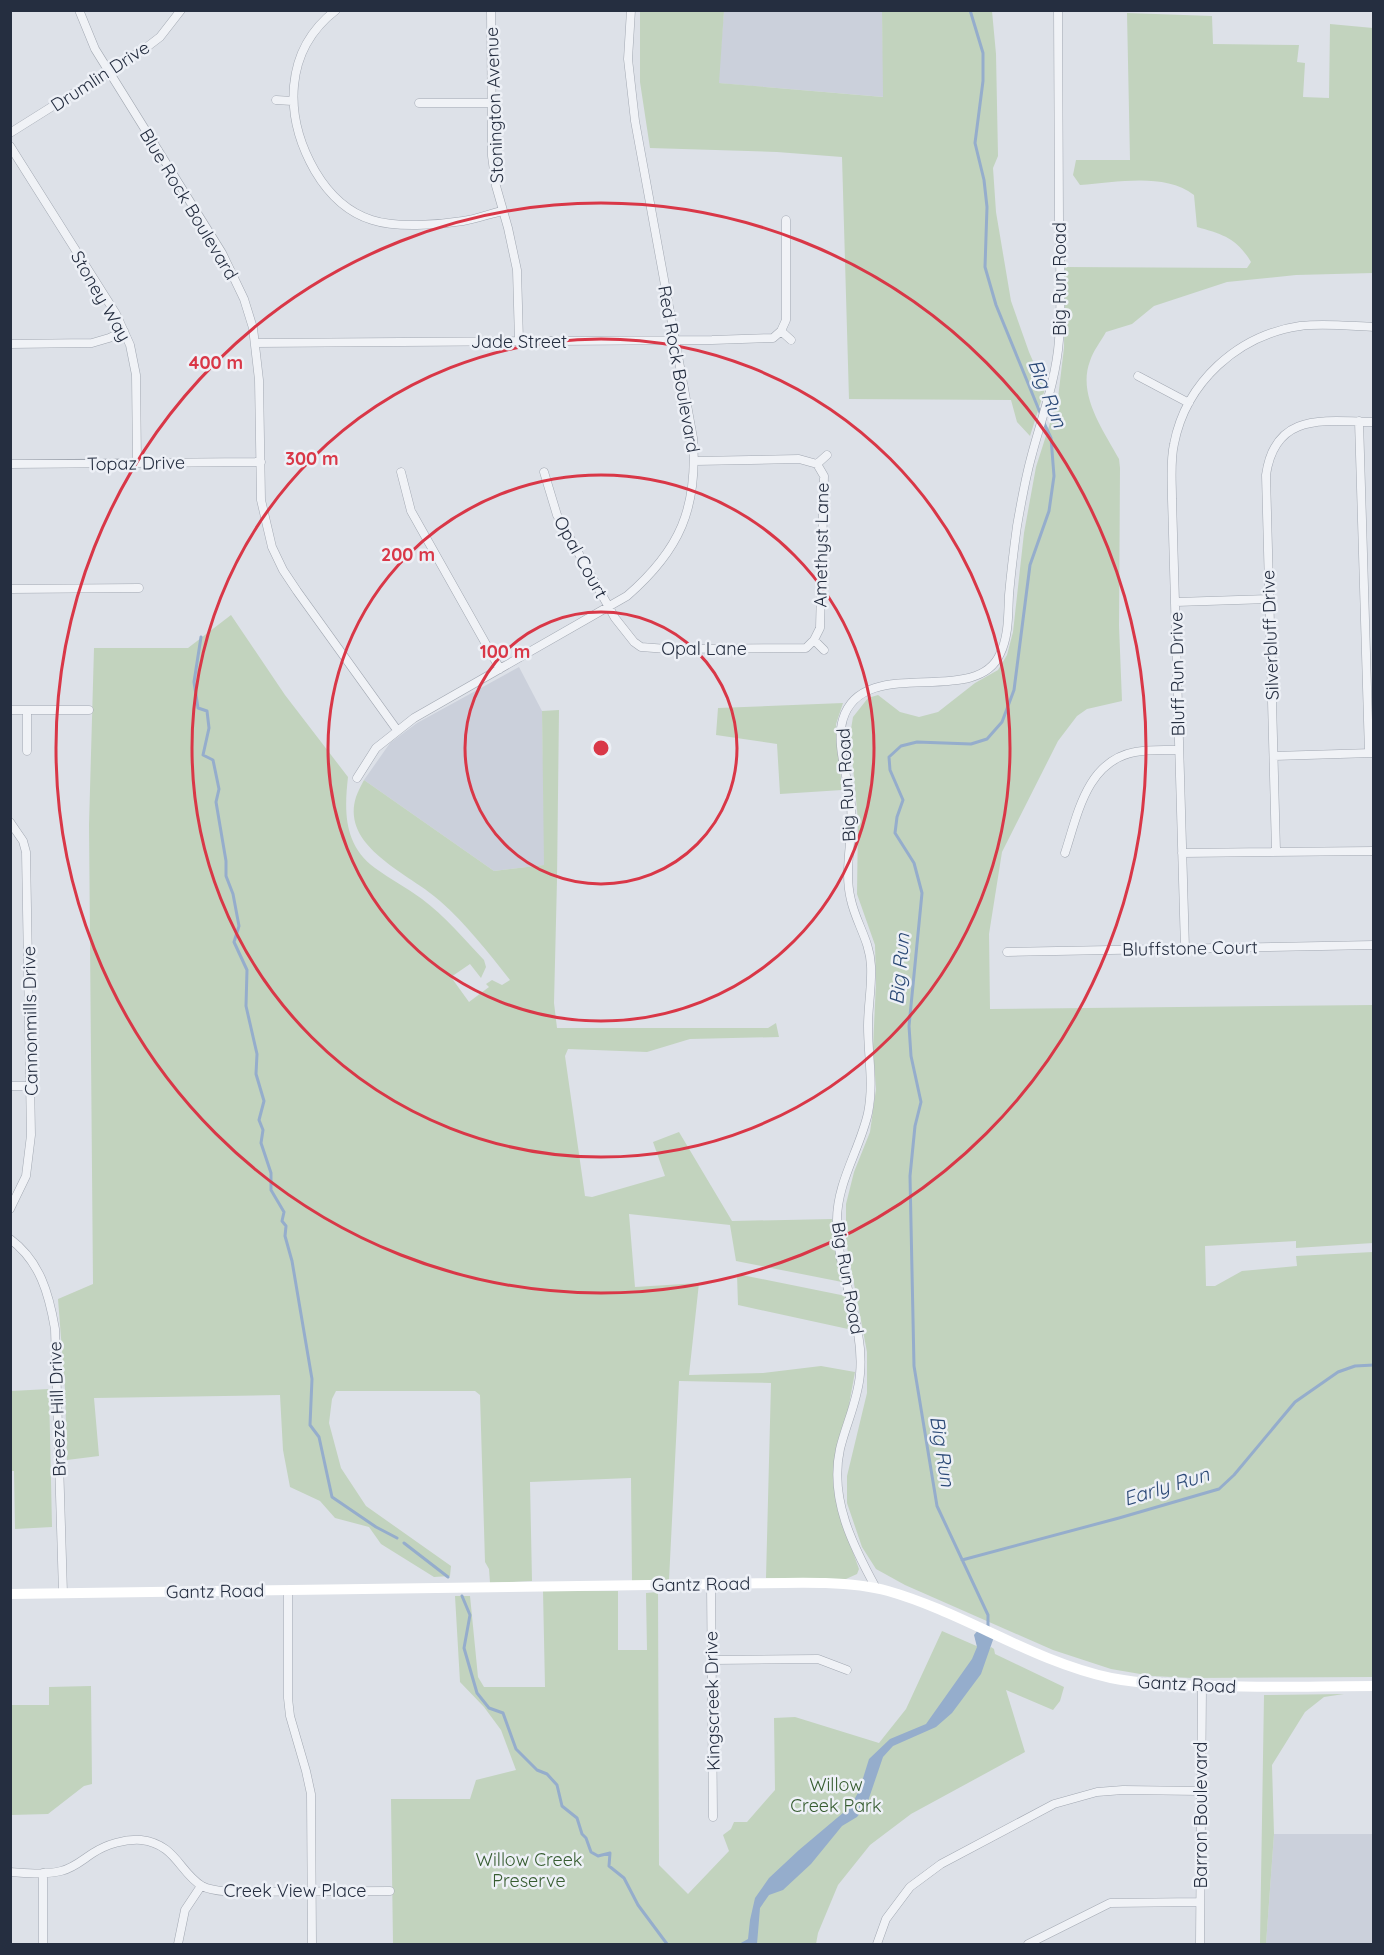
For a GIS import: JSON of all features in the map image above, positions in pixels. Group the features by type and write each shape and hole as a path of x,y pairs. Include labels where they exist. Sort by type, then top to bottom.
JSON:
{"main road":[{"name":"Gantz Road","path":"10,1594 711,1584 812,1584 876,1588 912,1599 1054,1661 1095,1674 1140,1683 1202,1686 1374,1686"}],"street":[{"name":"Blue Rock Boulevard","path":"79,10 95,49 231,268 244,299 255,343 259,380 261,500 272,547 283,570 397,730"},
{"name":"Drumlin Drive","path":"10,133 147,47 160,37 182,10"},
{"path":"336,10 311,37 297,68 292,101 296,127 304,152 328,191 354,213 393,224 464,221 502,211"},
{"name":"Stonington Avenue","path":"491,10 492,156 496,186 513,249 519,341"},
{"name":"Red Rock Boulevard","path":"357,778 376,748 414,718 627,596 650,577 668,554 681,530 694,484 693,438 634,121 628,59 631,10"},
{"name":"Big Run Road","path":"876,1588 858,1556 844,1521 837,1477 841,1449 859,1384 861,1362 837,1230 838,1201 864,1130 871,1082 868,1041 870,952 850,898 852,823 850,794 841,740 842,722 850,706 869,690 886,684 941,682 973,676 988,669 1000,656 1008,624 1017,530 1029,463 1050,391 1057,354 1060,306 1058,10"},
{"path":"276,100 292,101"},
{"path":"419,103 491,103"},
{"name":"Stoney Way","path":"10,146 116,314 131,347 136,375 137,463"},
{"path":"786,220 786,320 781,331 791,340"},
{"name":"Bluff Run Drive","path":"1185,948 1171,462 1174,442 1189,403 1205,378 1223,359 1258,338 1282,329 1303,326 1374,327"},
{"path":"10,344 92,343 109,339 124,331"},
{"name":"Jade Street","path":"255,343 773,338 781,331"},
{"path":"1138,376 1189,403"},
{"path":"1274,756 1371,753 1359,422 1374,422"},
{"name":"Silverbluff Drive","path":"1276,851 1266,475 1268,458 1282,435 1304,423 1359,422"},
{"path":"817,464 826,455"},
{"name":"Amethyst Lane","path":"694,461 799,459 817,464 824,476 820,628 814,640"},
{"name":"Topaz Drive","path":"10,464 261,462"},
{"path":"401,472 411,511 500,669"},
{"name":"Opal Court","path":"544,472 557,515 609,608"},
{"path":"10,590 139,588"},
{"path":"1176,602 1269,599"},
{"name":"Opal Lane","path":"609,608 634,642 650,648 806,648 814,640"},
{"path":"814,640 824,650"},
{"path":"10,710 89,710"},
{"path":"27,710 27,751"},
{"path":"1065,853 1086,791 1103,766 1119,756 1137,751 1178,750"},
{"name":"Cannonmills Drive","path":"10,822 23,841 27,863 31,1086 31,1135 26,1176 10,1209"},
{"path":"1182,853 1374,851"},
{"name":"Bluffstone Court","path":"1007,952 1374,945"},
{"path":"10,1086 31,1086"},
{"name":"Breeze Hill Drive","path":"10,1239 39,1271 50,1298 55,1329 63,1593"},
{"name":"Kingscreek Drive","path":"711,1584 714,1817"},
{"path":"288,1590 290,1716 311,1794 312,1944"},
{"path":"712,1660 818,1659 847,1670"},
{"name":"Barron Boulevard","path":"1200,1944 1202,1686"},
{"path":"876,1944 886,1919 910,1887 941,1864 1054,1804 1096,1792 1200,1791"},
{"name":"Creek View Place","path":"10,1872 60,1871 75,1866 95,1851 114,1843 139,1840 162,1847 201,1886 209,1889 233,1892 390,1891"},
{"path":"43,1873 43,1944"},
{"path":"178,1944 185,1910 201,1886"},
{"path":"1028,1944 1110,1903 1200,1902"}],"shaded area":[{"path":"724,11 882,11 884,97 718,83"},
{"path":"519,667 542,711 545,865 494,871 364,780 390,743 417,723"},
{"path":"1274,1834 1373,1834 1373,1944 1266,1944"}],"green space":[{"path":"640,11 724,11 719,83 883,97 882,11 992,11 996,54 998,156 993,168 996,212 1011,301 1045,389 1030,436 1017,422 1011,400 849,399 842,157 777,152 650,148 640,82"},
{"path":"1127,13 1212,16 1213,44 1299,45 1297,62 1305,63 1303,97 1329,98 1330,24 1373,28 1373,273 1296,275 1227,282 1154,306 1132,324 1106,332 1093,354 1087,374 1090,400 1100,425 1119,459 1120,468 1119,626 1122,701 1087,709 1077,716 1058,741 1002,852 989,934 990,1009 1373,1005 1373,1243 1296,1248 1296,1241 1205,1246 1206,1286 1215,1286 1242,1271 1297,1266 1296,1256 1373,1252 1373,1677 1192,1678 1152,1676 1111,1669 1053,1650 905,1585 876,1569 862,1547 847,1503 847,1476 867,1393 867,1352 846,1242 846,1204 854,1172 870,1132 876,1089 873,1047 875,945 857,894 858,821 850,735 853,717 868,698 878,695 900,712 919,717 938,712 975,683 998,670 1007,655 1013,632 1024,533 1036,467 1058,398 1064,348 1065,267 1247,268 1251,262 1240,247 1228,238 1197,227 1194,195 1182,188 1154,181 1080,185 1073,175 1076,160 1130,160"},
{"path":"231,615 285,695 348,777 346,803 348,827 357,849 375,868 439,913 484,960 486,967 481,978 470,964 451,977 469,1002 489,987 486,984 492,980 502,985 510,980 450,910 396,870 368,845 358,831 354,815 356,797 364,780 494,871 544,865 542,711 559,710 554,1003 557,1028 768,1028 776,1023 779,1037 690,1039 647,1052 568,1049 565,1056 585,1196 592,1197 665,1176 653,1142 679,1132 732,1221 832,1219 842,1282 736,1261 730,1225 629,1214 635,1287 699,1283 689,1375 763,1373 821,1366 855,1372 836,1476 840,1516 859,1569 857,1574 846,1579 766,1578 771,1383 679,1381 669,1580 632,1581 631,1478 530,1482 532,1581 490,1583 489,1569 485,1562 480,1395 475,1391 336,1391 332,1399 329,1423 341,1468 366,1506 451,1566 450,1576 434,1577 381,1544 369,1527 335,1518 320,1501 290,1487 283,1450 280,1395 94,1398 99,1456 67,1460 65,1389 58,1299 93,1284 89,825 94,648 188,648"},
{"path":"843,703 836,724 842,790 780,794 777,744 716,735 718,708"},
{"path":"737,1274 846,1296 851,1323 848,1329 738,1305"},
{"path":"49,1389 52,1527 15,1529 14,1471 10,1471 11,1391"},
{"path":"543,1591 618,1591 618,1650 647,1650 646,1593 658,1592 659,1865 688,1894 729,1851 723,1835 731,1829 734,1822 747,1822 775,1790 774,1718 795,1717 879,1743 906,1709 942,1631 988,1651 991,1647 995,1654 1064,1687 1060,1701 1053,1710 1006,1690 1025,1752 911,1814 870,1845 838,1885 818,1933 816,1944 393,1944 391,1799 470,1799 476,1780 516,1770 501,1730 484,1707 460,1682 455,1596 470,1596 478,1677 484,1687 545,1687"},
{"path":"91,1686 92,1784 84,1786 48,1814 11,1815 11,1705 49,1705 49,1687"},
{"path":"1344,1694 1324,1697 1305,1712 1272,1765 1274,1834 1266,1944 1260,1944 1264,1695"}],"water":[{"path":"978,1630 994,1637 981,1674 952,1713 936,1727 893,1746 883,1757 867,1804 857,1817 842,1826 811,1864 783,1890 769,1895 760,1908 757,1944 739,1944 748,1939 755,1898 769,1878 850,1807 859,1791 869,1759 890,1739 926,1724 972,1659 977,1647 974,1635"}],"waterway":[{"name":"Big Run","path":"970,10 983,53 983,81 975,143 984,180 987,207 985,267 996,305 1041,415"},
{"name":"Big Run","path":"988,1629 988,1615 937,1506 914,1366 910,1176 915,1126 921,1102 911,1056 909,1026 922,893 914,863 895,833 897,817 903,800 890,770 889,757 901,746 917,742 971,744 987,739 1002,722 1014,690 1030,565 1049,511 1054,476 1051,438 1043,421"},
{"path":"201,637 194,682 198,708 207,711 209,728 203,755 213,760 219,789 216,802 226,861 226,876 233,894 239,926 234,942 247,970 246,1006 257,1054 256,1074 264,1101 259,1120 263,1130 261,1143 271,1173 271,1190 284,1212 282,1221 286,1226 285,1236 292,1261 312,1379 310,1425 319,1437 332,1497 376,1527 397,1538"},
{"name":"Early Run","path":"962,1560 1219,1489 1234,1475 1295,1402 1338,1372 1355,1366 1374,1365"},
{"path":"404,1543 448,1577"},
{"path":"462,1596 470,1615 464,1648 477,1693 489,1708 503,1713 516,1749 537,1770 547,1774 557,1785 562,1806 577,1818 591,1852 598,1856 610,1853 609,1866 624,1878 638,1905 667,1944"}],"park label":[{"name":"Willow Creek Park","path":"836,1794"},
{"name":"Willow Creek Preserve","path":"529,1869"}]}
